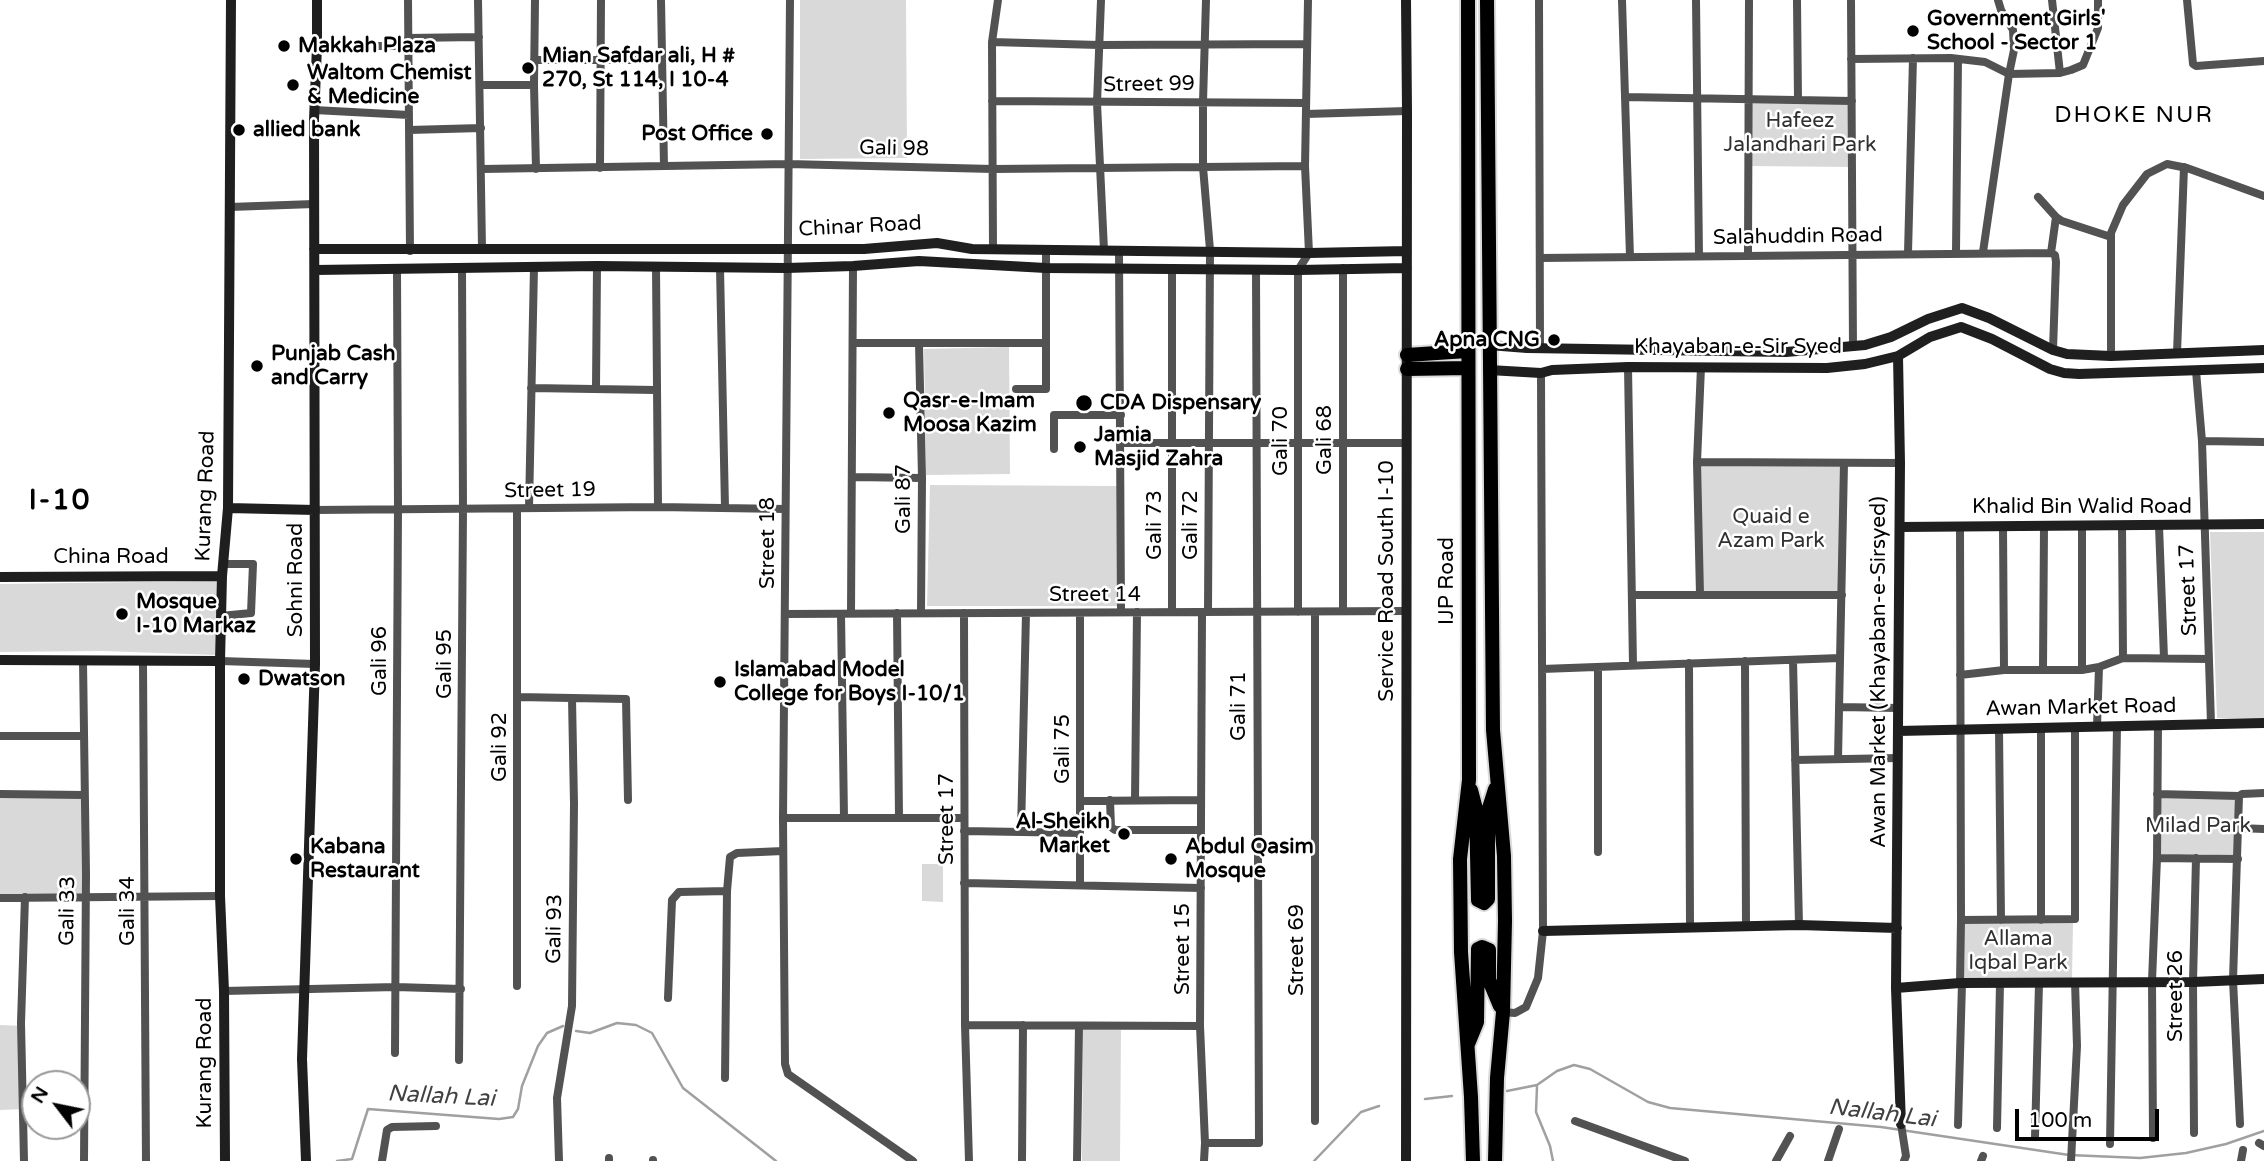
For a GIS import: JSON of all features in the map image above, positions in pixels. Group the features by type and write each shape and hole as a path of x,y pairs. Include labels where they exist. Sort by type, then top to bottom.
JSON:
{"highway":[{"name":"IJP Road","path":"1468,0 1469,780 1460,859 1461,952 1471,1097 1472,1161"},
{"name":"IJP Road","path":"1487,0 1493,730 1504,856 1503,1012 1497,1078 1495,1161"},
{"path":"1407,362 1467,351"},
{"path":"1407,362 1468,368"},
{"path":"1469,780 1476,809 1478,900 1481,903 1488,900 1488,811 1496,784"},
{"path":"1466,1049 1477,1022 1478,949 1482,947 1489,950 1489,980 1503,1012"}],"street":[{"name":"Kurang Road","path":"225,1161 224,991 220,896 220,661 222,576 228,508 231,0"},
{"name":"Sohni Road","path":"306,1161 302,1059 315,664 314,110 317,0"},
{"path":"408,0 411,251"},
{"path":"478,0 482,248"},
{"path":"535,0 536,169"},
{"path":"600,168 601,0"},
{"path":"661,0 664,166"},
{"name":"Street 18","path":"790,0 783,818 786,1069 788,1074 913,1161"},
{"path":"993,248 992,42 998,0"},
{"path":"1101,0 1097,103 1104,250"},
{"name":"Gali 72","path":"1205,612 1210,250 1203,167 1206,0"},
{"path":"1298,270 1309,253 1306,166 1308,0"},
{"name":"Service Road South I-10","path":"1406,0 1406,1161"},
{"path":"1539,0 1539,348"},
{"path":"1622,0 1630,257"},
{"path":"1696,0 1699,256"},
{"path":"1748,255 1749,0"},
{"path":"1797,0 1798,100"},
{"path":"1851,0 1853,347"},
{"path":"1983,252 2014,40 1998,0"},
{"path":"2052,0 2060,73"},
{"path":"1851,59 1958,59 1985,62 2009,74 2071,71 2083,65 2098,28 2098,0"},
{"path":"2187,0 2193,64 2196,66 2264,61"},
{"path":"317,46 479,37"},
{"path":"992,42 1099,45 1307,44"},
{"path":"1908,253 1913,58"},
{"path":"1956,253 1958,59"},
{"path":"534,60 662,60"},
{"path":"481,85 534,85"},
{"path":"1625,97 1852,101"},
{"name":"Street 99","path":"992,101 1306,103"},
{"path":"314,110 409,115"},
{"path":"1306,114 1407,111"},
{"path":"409,130 481,128"},
{"name":"Gali 98","path":"482,169 788,164 993,169 1306,166"},
{"path":"2111,356 2111,237 2123,205 2147,174 2167,164 2184,167 2264,196"},
{"path":"2177,353 2184,167"},
{"path":"2038,197 2056,218 2111,237"},
{"path":"230,207 314,204"},
{"path":"2053,350 2053,254 2056,218"},
{"name":"Chinar Road","path":"314,249 787,250 864,249 937,243 972,249 1119,252 1407,251"},
{"path":"1016,389 1046,389 1046,250"},
{"path":"1119,252 1121,612"},
{"name":"Salahuddin Road","path":"1540,258 1983,252 2053,254"},
{"name":"Chinar Road","path":"314,270 597,266 786,268 853,267 919,261 1046,268 1407,268"},
{"path":"596,388 597,266"},
{"path":"529,508 534,267"},
{"path":"656,267 658,507"},
{"path":"851,613 853,267"},
{"name":"Gali 95","path":"459,1060 462,268"},
{"path":"720,268 725,508"},
{"name":"Gali 68","path":"1343,268 1343,611"},
{"name":"Gali 96","path":"395,1053 397,269"},
{"name":"Gali 73","path":"1172,269 1172,612"},
{"name":"Gali 71","path":"1205,1143 1259,1143 1256,270"},
{"name":"Gali 70","path":"1298,270 1298,612"},
{"name":"Khayaban-e-Sir Syed","path":"1489,345 1527,348 1786,352 1853,347 1891,337 1928,319 1962,308 1989,318 2053,350 2082,356 2264,350"},
{"name":"Khayaban-e-Sir Syed","path":"1489,370 1547,372 1628,367 1827,368 1864,364 1898,356 1930,337 1961,327 2064,373 2264,368"},
{"path":"853,343 1046,343"},
{"name":"Gali 87","path":"919,343 921,613"},
{"path":"1526,372 1527,348"},
{"path":"1503,1012 1514,1013 1526,1007 1538,978 1543,930 1542,669 1547,372 1552,348"},
{"name":"Awan Market (Khayaban-e-Sirsyed)","path":"1898,356 1900,527 1896,988 1906,1157 1904,1161"},
{"path":"1628,367 1633,665"},
{"path":"1700,595 1697,462 1701,367"},
{"name":"Street 17","path":"2196,371 2202,441 2211,724"},
{"path":"531,388 656,390"},
{"path":"1054,449 1054,415 1121,415"},
{"path":"2202,441 2264,442"},
{"path":"1121,443 1406,443"},
{"path":"1697,462 1900,463"},
{"path":"1838,760 1844,463"},
{"path":"852,477 922,478"},
{"name":"Street 19","path":"315,510 658,507 785,509"},
{"path":"228,508 315,510"},
{"name":"Gali 92","path":"517,509 517,986"},
{"name":"Khalid Bin Walid Road","path":"1900,527 2264,524"},
{"path":"2043,669 2044,526"},
{"path":"2082,526 2082,670"},
{"path":"2122,526 2123,658"},
{"path":"2159,526 2164,658"},
{"path":"1958,1125 1961,983 1960,527"},
{"path":"2003,527 2004,670"},
{"path":"221,616 251,613 253,564 224,564"},
{"name":"China Road","path":"0,577 222,576"},
{"path":"1633,595 1842,595"},
{"name":"Street 14","path":"785,614 1406,611"},
{"name":"Gali 75","path":"1080,612 1080,885"},
{"path":"1135,800 1138,612"},
{"name":"Street 15","path":"1204,1161 1200,1026 1205,612"},
{"name":"Street 69","path":"1315,612 1315,1121"},
{"path":"897,613 899,818"},
{"name":"Street 17","path":"964,613 965,1025 970,1161"},
{"path":"1021,832 1026,613"},
{"path":"841,614 844,818"},
{"path":"1542,669 1840,657"},
{"path":"1960,675 2004,670 2082,670 2123,658 2209,659"},
{"path":"0,660 315,664"},
{"path":"1793,660 1799,925"},
{"name":"Gali 33","path":"83,661 84,1161"},
{"path":"1745,661 1746,926"},
{"name":"Gali 34","path":"143,662 146,1161"},
{"path":"1689,663 1690,927"},
{"path":"1598,667 1598,852"},
{"path":"2097,727 2099,667"},
{"path":"518,697 626,699 628,800"},
{"name":"Gali 93","path":"559,1160 557,1098 572,1006 572,698"},
{"path":"1839,707 1898,708"},
{"name":"Awan Market Road","path":"1898,731 2264,723"},
{"path":"2153,1138 2152,981 2157,858 2158,725"},
{"path":"2110,1144 2117,726"},
{"path":"1961,920 2075,919 2075,727"},
{"path":"2041,728 2041,920"},
{"path":"1999,729 2000,920"},
{"path":"0,736 84,736"},
{"path":"1795,760 1898,758"},
{"path":"2157,794 2239,796 2264,793"},
{"path":"0,794 85,794"},
{"path":"2239,796 2234,980 2240,1124"},
{"path":"1110,800 1111,827 1115,830 1201,830"},
{"path":"1080,801 1201,800"},
{"path":"783,818 964,818"},
{"path":"2238,828 2264,829"},
{"path":"964,831 1080,833"},
{"path":"725,1078 729,862 732,854 783,851"},
{"path":"2157,858 2238,859"},
{"name":"Street 26","path":"2193,1133 2196,858"},
{"path":"964,883 1201,888"},
{"path":"668,998 672,900 680,892 727,891"},
{"path":"0,898 220,896"},
{"path":"24,1161 21,1023 25,897"},
{"path":"1543,930 1799,925 1897,928"},
{"path":"1896,988 1961,983 2264,979"},
{"path":"2035,1137 2039,982"},
{"path":"2071,1161 2077,1046 2075,982"},
{"path":"1997,1128 2000,983"},
{"path":"224,991 396,987 461,989"},
{"path":"965,1025 1200,1026"},
{"path":"1022,1161 1023,1025"},
{"path":"1077,1161 1079,1026"},
{"path":"1575,1122 1685,1161"},
{"path":"383,1161 386,1134 392,1127 436,1126"},
{"path":"1828,1161 1839,1129"},
{"path":"1788,1161 1777,1158 1790,1136"},
{"path":"2241,1161 2243,1150"}],"green space":[{"path":"800,0 906,0 907,158 800,159"},
{"name":"Hafeez Jalandhari Park","path":"1749,99 1852,101 1852,167 1748,166"},
{"path":"1009,347 1010,474 926,475 924,349"},
{"name":"Quaid e Azam Park","path":"1697,462 1844,463 1842,595 1700,595"},
{"path":"930,485 1117,486 1120,606 927,606"},
{"path":"2210,532 2264,532 2264,718 2217,718"},
{"path":"218,581 216,655 103,651 0,652 0,584"},
{"path":"86,796 87,900 0,899 0,798"},
{"name":"Milad Park","path":"2236,797 2235,855 2161,854 2161,798"},
{"path":"922,864 943,864 943,902 922,901"},
{"name":"Allama Iqbal Park","path":"1963,922 2073,923 2072,979 1963,979"},
{"path":"0,1025 24,1026 21,1109 0,1110"},
{"path":"1083,1030 1121,1030 1120,1161 1082,1161"}],"waterway":[{"name":"Nallah Lai","path":"576,1031 590,1033 617,1023 636,1025 652,1033 683,1088 776,1161"},
{"name":"Nallah Lai","path":"337,1161 352,1159 368,1109 499,1119 513,1117 538,1046 547,1033 563,1026"},
{"name":"Nallah Lai","path":"1507,1091 1537,1085 1557,1071 1574,1065 1590,1069 1648,1102 1670,1108 1881,1127 2069,1155 2140,1158 2186,1153 2226,1144 2264,1131"},
{"path":"1537,1087 1536,1112 1553,1161"},
{"name":"Nallah Lai","path":"1425,1099 1452,1096"},
{"name":"Nallah Lai","path":"1314,1161 1361,1112 1379,1106"}],"place":[{"name":"Government Girls' School - Sector 1","path":"1913,31"},
{"name":"Makkah Plaza","path":"284,46"},
{"name":"Mian Safdar ali, H # 270, St 114, I 10-4","path":"528,68"},
{"name":"Waltom Chemist & Medicine","path":"293,85"},
{"name":"allied bank","path":"239,130"},
{"name":"Post Office","path":"767,134"},
{"name":"Apna CNG","path":"1554,340"},
{"name":"Punjab Cash and Carry","path":"257,366"},
{"name":"CDA Dispensary","path":"1084,403"},
{"name":"Qasr-e-Imam Moosa Kazim","path":"889,413"},
{"name":"Jamia Masjid Zahra","path":"1080,447"},
{"name":"Mosque I-10 Markaz","path":"122,614"},
{"name":"Dwatson","path":"244,679"},
{"name":"Islamabad Model College for Boys I-10/1","path":"720,682"},
{"name":"Al-Sheikh Market","path":"1124,834"},
{"name":"Kabana Restaurant","path":"296,859"},
{"name":"Abdul Qasim Mosque","path":"1171,859"}],"district":[{"name":"DHOKE NUR","path":"2134,116"},
{"name":"I-10","path":"60,502"}]}
